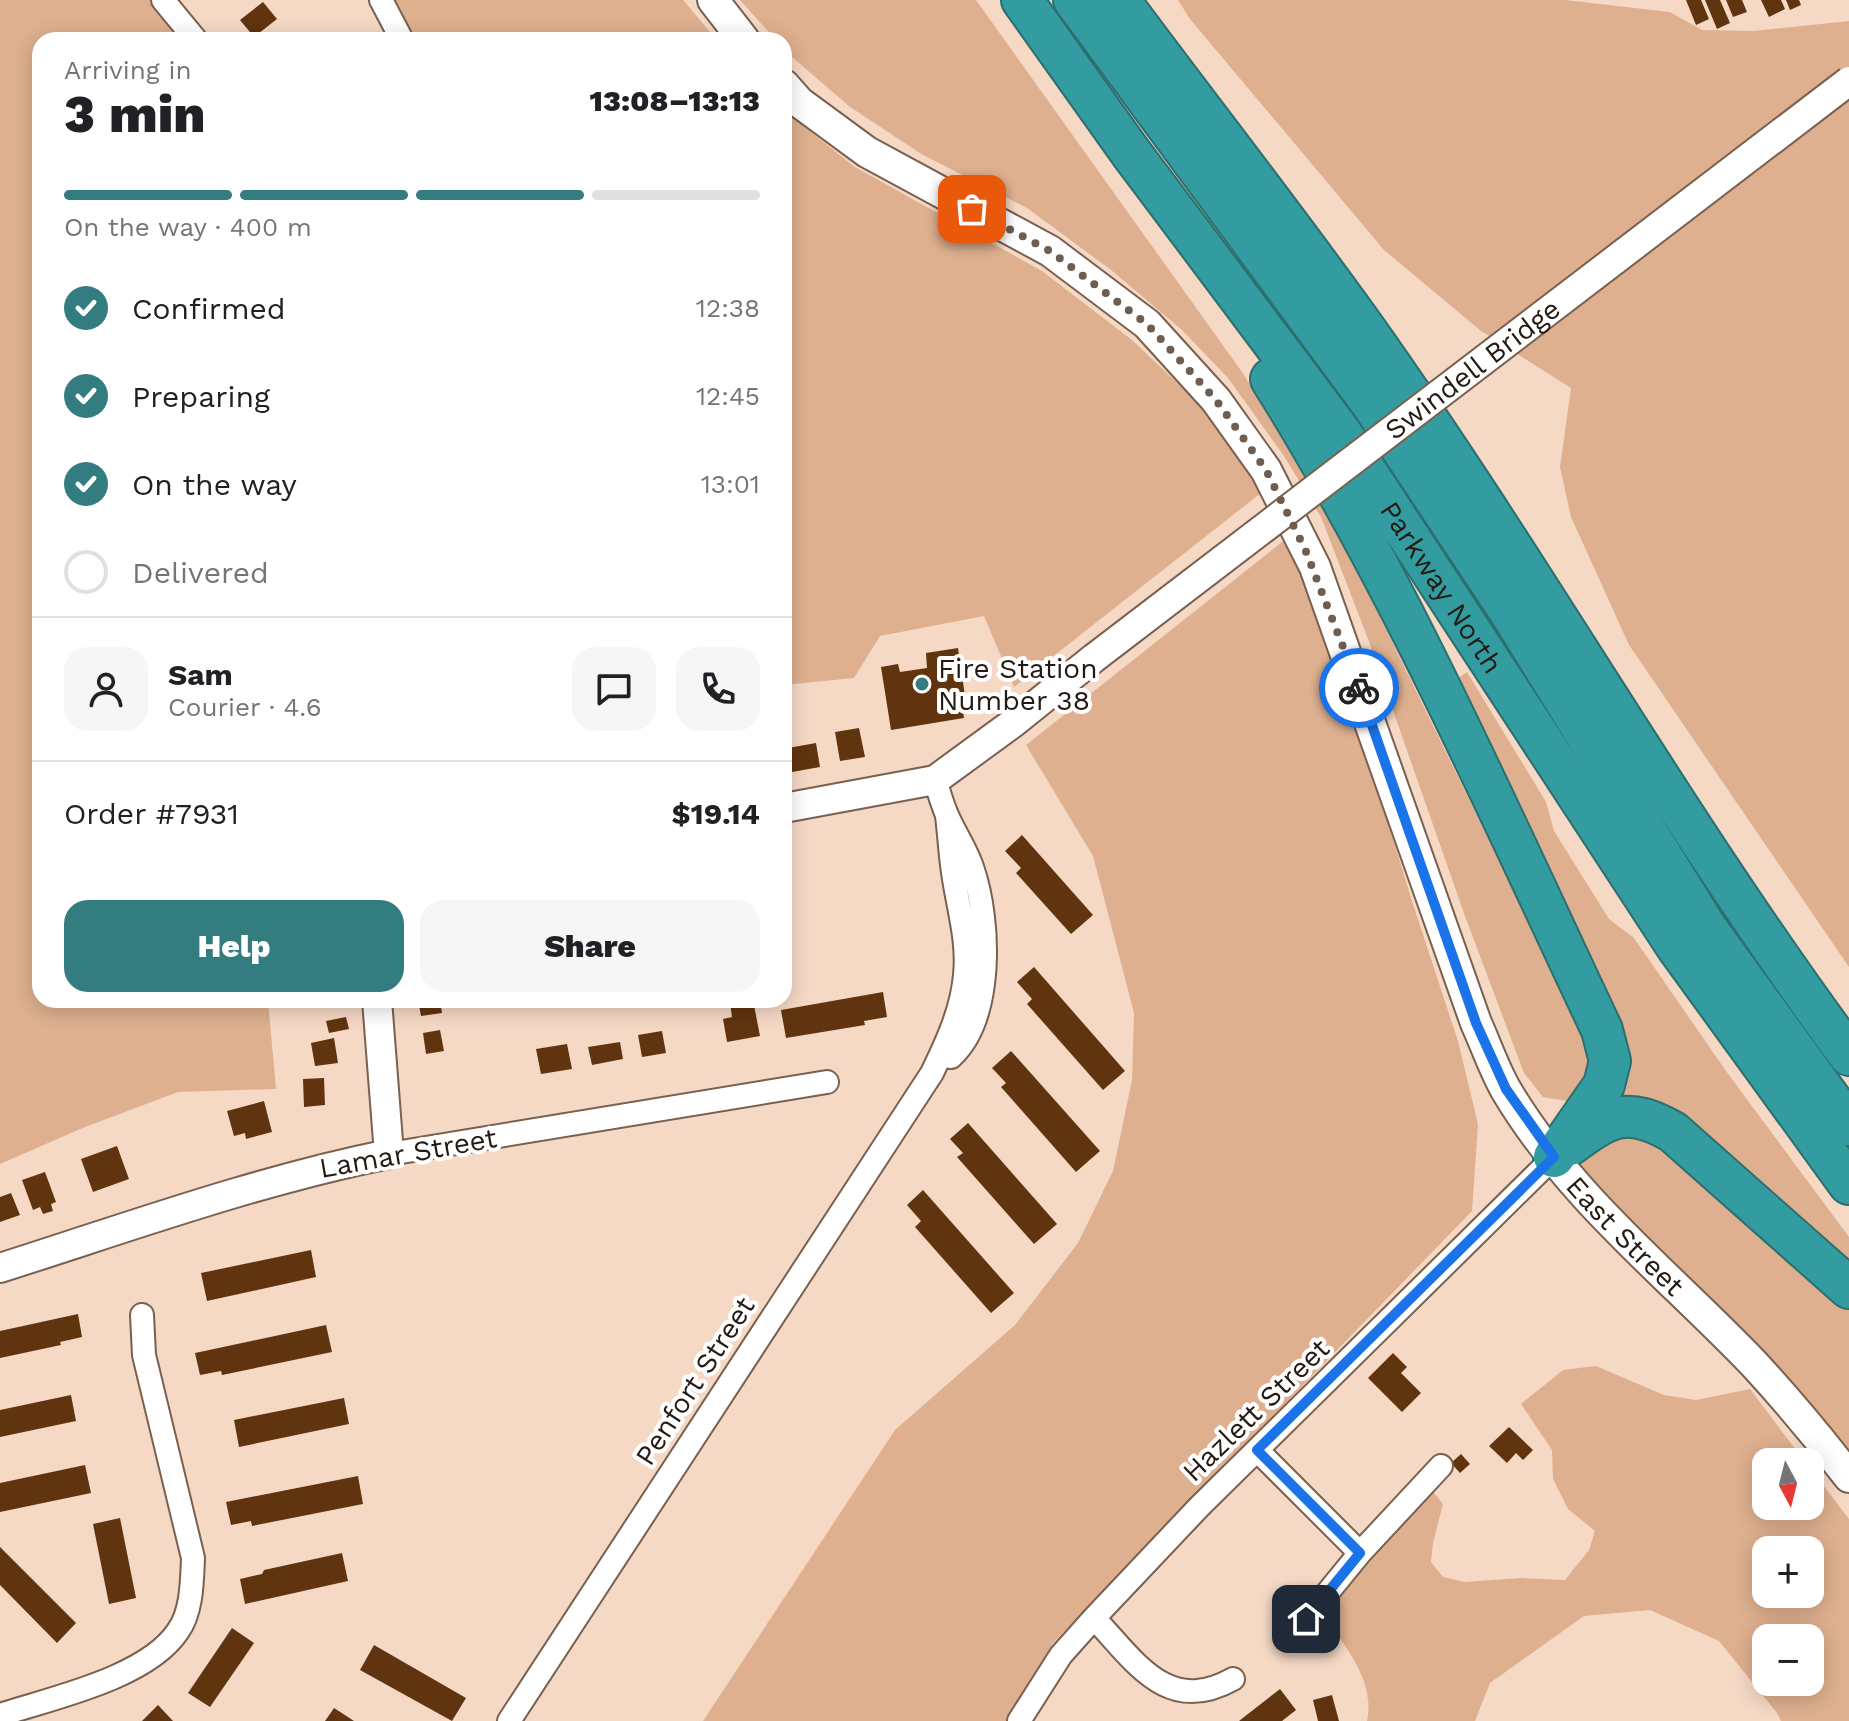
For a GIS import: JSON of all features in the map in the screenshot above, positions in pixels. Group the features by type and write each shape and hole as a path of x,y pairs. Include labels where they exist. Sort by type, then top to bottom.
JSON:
{"highway":[{"name":"Parkway North","path":"1022,0 1131,153 1341,433 1677,947 1849,1184"},
{"path":"1074,0 1372,404 1510,612 1707,929 1849,1125"},
{"path":"1119,0 1370,336 1552,610 1736,896 1849,1055"},
{"path":"1131,153 1139,193 1247,341 1304,431 1357,526 1468,748 1602,1030 1610,1061 1604,1085 1554,1157"},
{"path":"1554,1157 1598,1124 1631,1115 1649,1118 1673,1132 1849,1288"}],"main road":[{"path":"713,0 738,32"},
{"name":"East Street","path":"792,94 867,152 1050,251 1147,324 1216,400 1266,470 1315,567 1476,1023 1506,1089 1554,1157 1610,1225 1755,1365 1849,1477"}],"street":[{"path":"163,0 189,32"},
{"path":"381,0 398,32"},
{"name":"Swindell Bridge","path":"935,780 1849,81"},
{"path":"792,807 935,780"},
{"name":"Penfort Street","path":"509,1721 932,1073 952,1029 965,974 965,940 947,816 935,780"},
{"path":"378,1008 389,1154"},
{"name":"Lamar Street","path":"0,1268 318,1168 827,1082"},
{"name":"Hazlett Street","path":"1019,1721 1061,1655 1094,1618 1257,1450 1554,1157"},
{"path":"0,1715 109,1679 140,1665 162,1650 180,1630 192,1582 193,1558 144,1355 142,1315"},
{"path":"1257,1450 1360,1553"},
{"path":"1306,1619 1360,1553 1441,1466"},
{"path":"1094,1618 1149,1677 1178,1691 1197,1693 1215,1690 1233,1679"}],"shaded area":[{"path":"0,0 150,0 176,32 32,32 32,1008 269,1008 276,1089 178,1092 85,1127 0,1164"},
{"path":"392,0 683,0 710,32 409,32"},
{"path":"740,0 976,0 1242,372 1338,531 1588,1043 1596,1070 1573,1102 1543,1097 1524,1073 1321,517 1284,456 1228,378 1182,330 1111,270 1027,208 923,155 850,107 792,57 792,32 769,32"},
{"path":"1178,0 1565,0 1670,12 1702,30 1753,31 1849,21 1849,967 1629,645 1571,517 1560,467 1571,388 1481,331 1384,250 1190,19"},
{"path":"792,117 855,167 1042,271 1132,340 1208,412 1261,493 1014,687 984,616 880,636 854,678 792,684"},
{"path":"1287,538 1352,702 1458,1041 1478,1124 1472,1211 1053,1643 1009,1721 703,1721 895,1430 1015,1325 1078,1243 1113,1171 1132,1080 1134,1013 1093,856 1026,745"},
{"path":"1467,672 1546,802 1554,831 1609,919 1634,938 1726,1071 1849,1237 1849,1272 1622,1099 1621,1093 1630,1073 1626,1051 1451,683"},
{"path":"1631,1115 1849,1288 1849,1477 1824,1448 1554,1157"},
{"path":"1596,1366 1664,1395 1696,1400 1750,1389 1794,1448 1752,1448 1752,1520 1824,1520 1824,1486 1849,1519 1849,1721 1781,1721 1763,1696 1824,1696 1824,1624 1752,1624 1752,1682 1719,1641 1650,1610 1584,1616 1490,1683 1475,1721 1367,1721 1369,1706 1362,1677 1321,1611 1430,1488 1443,1504 1431,1562 1443,1577 1465,1582 1521,1578 1565,1580 1589,1550 1595,1531 1568,1509 1553,1479 1552,1450 1521,1404 1563,1370"}],"building":[{"path":"1686,0 1701,0 1709,19 1696,25"},
{"path":"1705,0 1720,0 1730,23 1717,29"},
{"path":"1726,0 1742,0 1747,12 1733,17"},
{"path":"1761,0 1781,0 1785,9 1769,17"},
{"path":"1786,0 1799,0 1801,5 1790,10"},
{"path":"263,2 277,19 260,32 250,32 240,20"},
{"path":"958,648 965,696 961,697 964,718 891,730 881,667 898,664 900,672 927,668 926,653"},
{"path":"859,728 865,757 840,761 835,732"},
{"path":"816,743 820,767 792,772 792,747"},
{"path":"1022,835 1093,915 1071,934 1016,873 1021,868 1005,851"},
{"path":"1034,967 1125,1071 1103,1090 1027,1004 1032,999 1017,982"},
{"path":"883,992 887,1017 864,1021 865,1025 786,1038 781,1010"},
{"path":"420,1008 441,1008 442,1013 421,1016"},
{"path":"731,1008 755,1008 760,1036 727,1042 723,1019 732,1017"},
{"path":"346,1017 349,1029 329,1033 326,1021"},
{"path":"440,1030 444,1051 426,1054 423,1033"},
{"path":"662,1031 666,1053 642,1057 638,1035"},
{"path":"334,1038 338,1063 315,1066 311,1043"},
{"path":"620,1042 623,1059 592,1065 588,1047"},
{"path":"567,1044 572,1069 541,1074 536,1049"},
{"path":"1011,1051 1100,1151 1076,1172 1001,1087 1006,1083 992,1068"},
{"path":"324,1078 325,1105 304,1107 303,1079"},
{"path":"264,1101 272,1132 246,1139 245,1133 234,1136 227,1111"},
{"path":"968,1123 1057,1224 1034,1244 957,1157 963,1153 950,1139"},
{"path":"117,1146 129,1179 93,1192 81,1159"},
{"path":"45,1172 56,1202 51,1204 53,1211 43,1214 40,1207 33,1210 22,1180"},
{"path":"923,1190 1014,1293 991,1313 915,1227 921,1221 907,1205"},
{"path":"11,1193 20,1215 0,1222 0,1197"},
{"path":"311,1250 316,1277 207,1301 201,1273"},
{"path":"78,1314 82,1337 60,1342 61,1345 0,1358 0,1331"},
{"path":"326,1325 332,1352 222,1375 221,1371 200,1375 195,1353"},
{"path":"1393,1353 1407,1367 1401,1373 1421,1393 1402,1412 1368,1378"},
{"path":"71,1395 76,1421 0,1437 0,1410"},
{"path":"344,1398 349,1424 239,1447 234,1420"},
{"path":"1509,1427 1533,1450 1523,1460 1516,1453 1507,1463 1489,1446"},
{"path":"1461,1454 1470,1464 1460,1473 1451,1463"},
{"path":"85,1465 91,1493 0,1512 0,1483"},
{"path":"358,1476 363,1504 252,1526 251,1521 231,1525 226,1502"},
{"path":"120,1518 136,1598 109,1604 93,1524"},
{"path":"0,1547 76,1623 57,1643 0,1585"},
{"path":"342,1553 348,1581 245,1604 240,1579 262,1574 264,1570"},
{"path":"232,1628 254,1643 210,1707 188,1693"},
{"path":"374,1645 466,1698 452,1721 360,1670"},
{"path":"1280,1689 1296,1710 1282,1721 1239,1721"},
{"path":"1332,1695 1339,1721 1318,1721 1313,1700"},
{"path":"158,1705 173,1721 142,1721"},
{"path":"334,1708 354,1721 325,1721"}],"way so far":[{"path":"972,209 1050,251 1147,324 1216,400 1266,470 1315,567 1359,688"}],"place":[{"name":"Fire Station Number 38","path":"922,684"}],"route":[{"path":"1306,1619 1360,1553 1257,1450 1554,1157 1506,1089 1476,1023 1359,688"}]}
